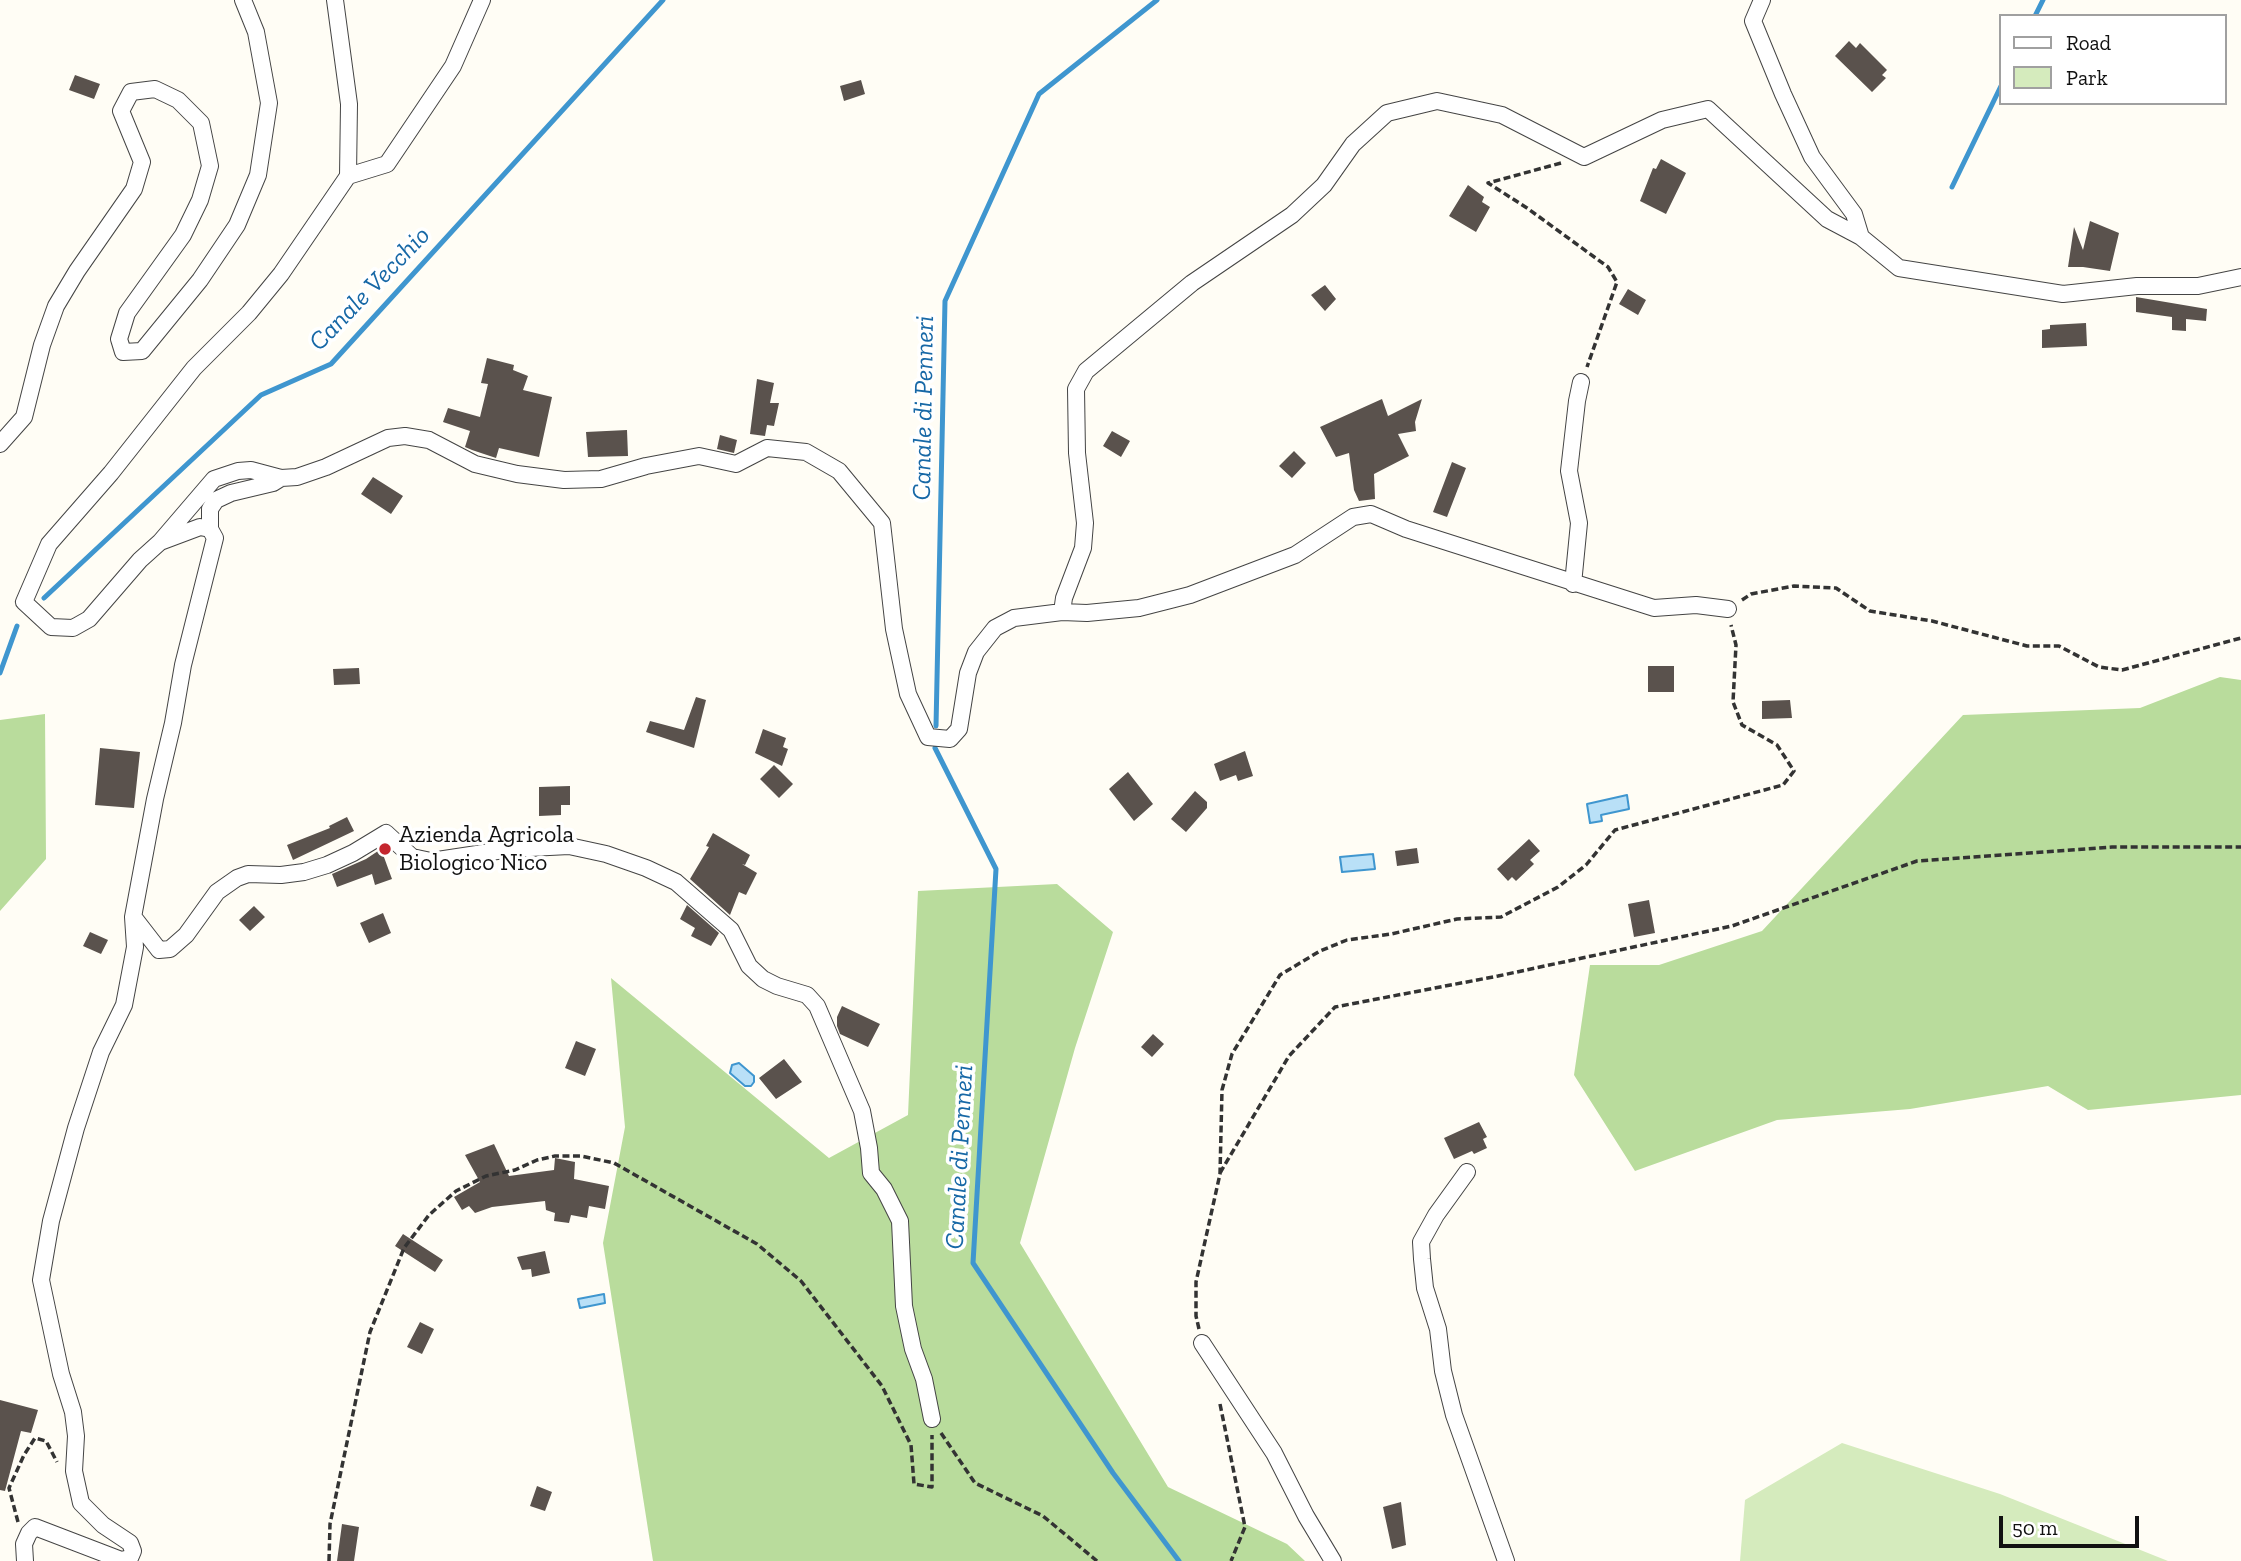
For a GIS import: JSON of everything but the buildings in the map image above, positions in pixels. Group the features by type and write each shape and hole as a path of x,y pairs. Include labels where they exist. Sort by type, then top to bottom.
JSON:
{"street":[{"path":"0,444 24,417 42,345 56,306 134,189 142,162 121,111 131,92 155,89 178,100 201,123 210,166 200,200 183,235 127,313 119,339 124,352 142,351 200,280 237,225 258,175 269,103 256,32 243,0"},
{"path":"335,0 349,104 348,176 281,274 249,313 194,368 111,473 49,544 24,602 51,627 73,628 89,619 140,559 160,542 214,480 238,471 251,470 281,478 297,477 326,467 388,438 405,436 429,440 475,464 517,474 564,480 601,479 646,466 699,456 736,464 767,448 806,452 839,471 882,523 894,629 908,694 928,737 950,739 959,729 968,673 976,652 995,628 1014,618 1062,612 1087,613 1139,608 1190,595 1295,555 1353,517 1371,514 1406,529 1654,608 1696,605 1728,609"},
{"path":"348,176 387,164 453,65 482,0"},
{"path":"1762,0 1753,21 1783,94 1812,157 1854,215 1861,237"},
{"path":"1062,612 1063,598 1083,548 1086,523 1077,453 1076,389 1086,371 1192,283 1292,215 1324,185 1353,144 1387,113 1437,101 1502,115 1584,158 1662,120 1708,109 1828,219 1861,237 1899,268 2063,294 2137,286 2199,286 2241,277"},
{"path":"1573,584 1579,523 1569,471 1581,383"},
{"path":"25,1561 24,1544 35,1527 121,1560 130,1558 133,1552 130,1543 103,1525 81,1503 74,1471 76,1436 73,1412 61,1374 41,1280 51,1221 76,1128 101,1052 124,1005 135,947 133,917 183,665 215,538 209,529 210,509 216,500 231,493 274,483 281,478"},
{"path":"160,542 200,527 209,529"},
{"path":"133,917 159,950 170,949 186,935 217,892 237,878 248,874 281,875 304,872 353,853 386,833 412,857 431,861 510,849 569,846 606,854 676,882 731,930 749,966 763,979 807,995 817,1006 862,1111 871,1173 884,1189 900,1221 904,1306 932,1419"},
{"path":"1467,1172 1436,1215 1421,1242 1425,1289 1438,1329 1443,1371 1454,1415 1506,1561"},
{"path":"1202,1343 1274,1452 1306,1516 1333,1561"}],"path":[{"path":"1581,383 1617,282 1608,267 1488,183 1584,158"},
{"path":"1202,1343 1196,1316 1196,1282 1220,1174 1222,1090 1232,1054 1280,975 1320,951 1348,940 1391,934 1457,919 1502,917 1558,887 1586,865 1615,830 1783,785 1794,771 1777,745 1742,725 1733,702 1736,645 1728,609 1751,594 1794,586 1836,588 1870,611 1932,621 2027,646 2059,646 2099,667 2122,670 2241,638"},
{"path":"1220,1174 1289,1056 1335,1007 1498,976 1732,926 1917,862 2112,847 2241,847"},
{"path":"329,1561 330,1524 370,1332 404,1248 429,1215 456,1191 486,1176 515,1170 537,1160 555,1156 581,1156 614,1163 757,1244 801,1281 882,1386 911,1445 914,1484 932,1487 932,1419"},
{"path":"1217,1394 1245,1527 1231,1561"},
{"path":"932,1419 975,1483 1043,1517 1097,1561"},
{"path":"24,1544 9,1488 35,1438 46,1441 59,1465"}],"green space":[{"path":"2220,677 2241,680 2241,1095 2088,1110 2048,1086 1910,1109 1777,1120 1635,1171 1574,1075 1590,965 1659,965 1762,931 1963,715 2140,708"},
{"path":"45,714 46,859 0,911 0,720"},
{"path":"1057,884 1113,932 1075,1048 1020,1243 1168,1487 1287,1544 1305,1561 653,1561 603,1243 625,1127 611,978 829,1158 908,1115 918,891"},
{"path":"1842,1443 2000,1494 2168,1561 1740,1561 1745,1500"}],"water":[{"path":"1627,795 1629,809 1601,815 1602,821 1590,823 1587,804"},
{"path":"1373,854 1375,869 1342,872 1340,857"},
{"path":"739,1063 754,1076 751,1086 745,1086 730,1073 732,1065"},
{"path":"604,1294 605,1303 580,1308 578,1299"}],"waterway":[{"name":"Canale Vecchio","path":"44,598 261,395 331,364 663,0"},
{"name":"Canale di Penneri","path":"936,726 945,301 1039,94 1157,0"},
{"path":"2036,14 2043,0"},
{"path":"1952,187 2000,88"},
{"name":"Canale Vecchio","path":"0,673 17,626"},
{"name":"Canale di Penneri","path":"935,748 996,869 973,1263 1113,1473 1179,1561"}],"place":[{"name":"Azienda Agricola Biologico Nico","path":"385,849"}]}
